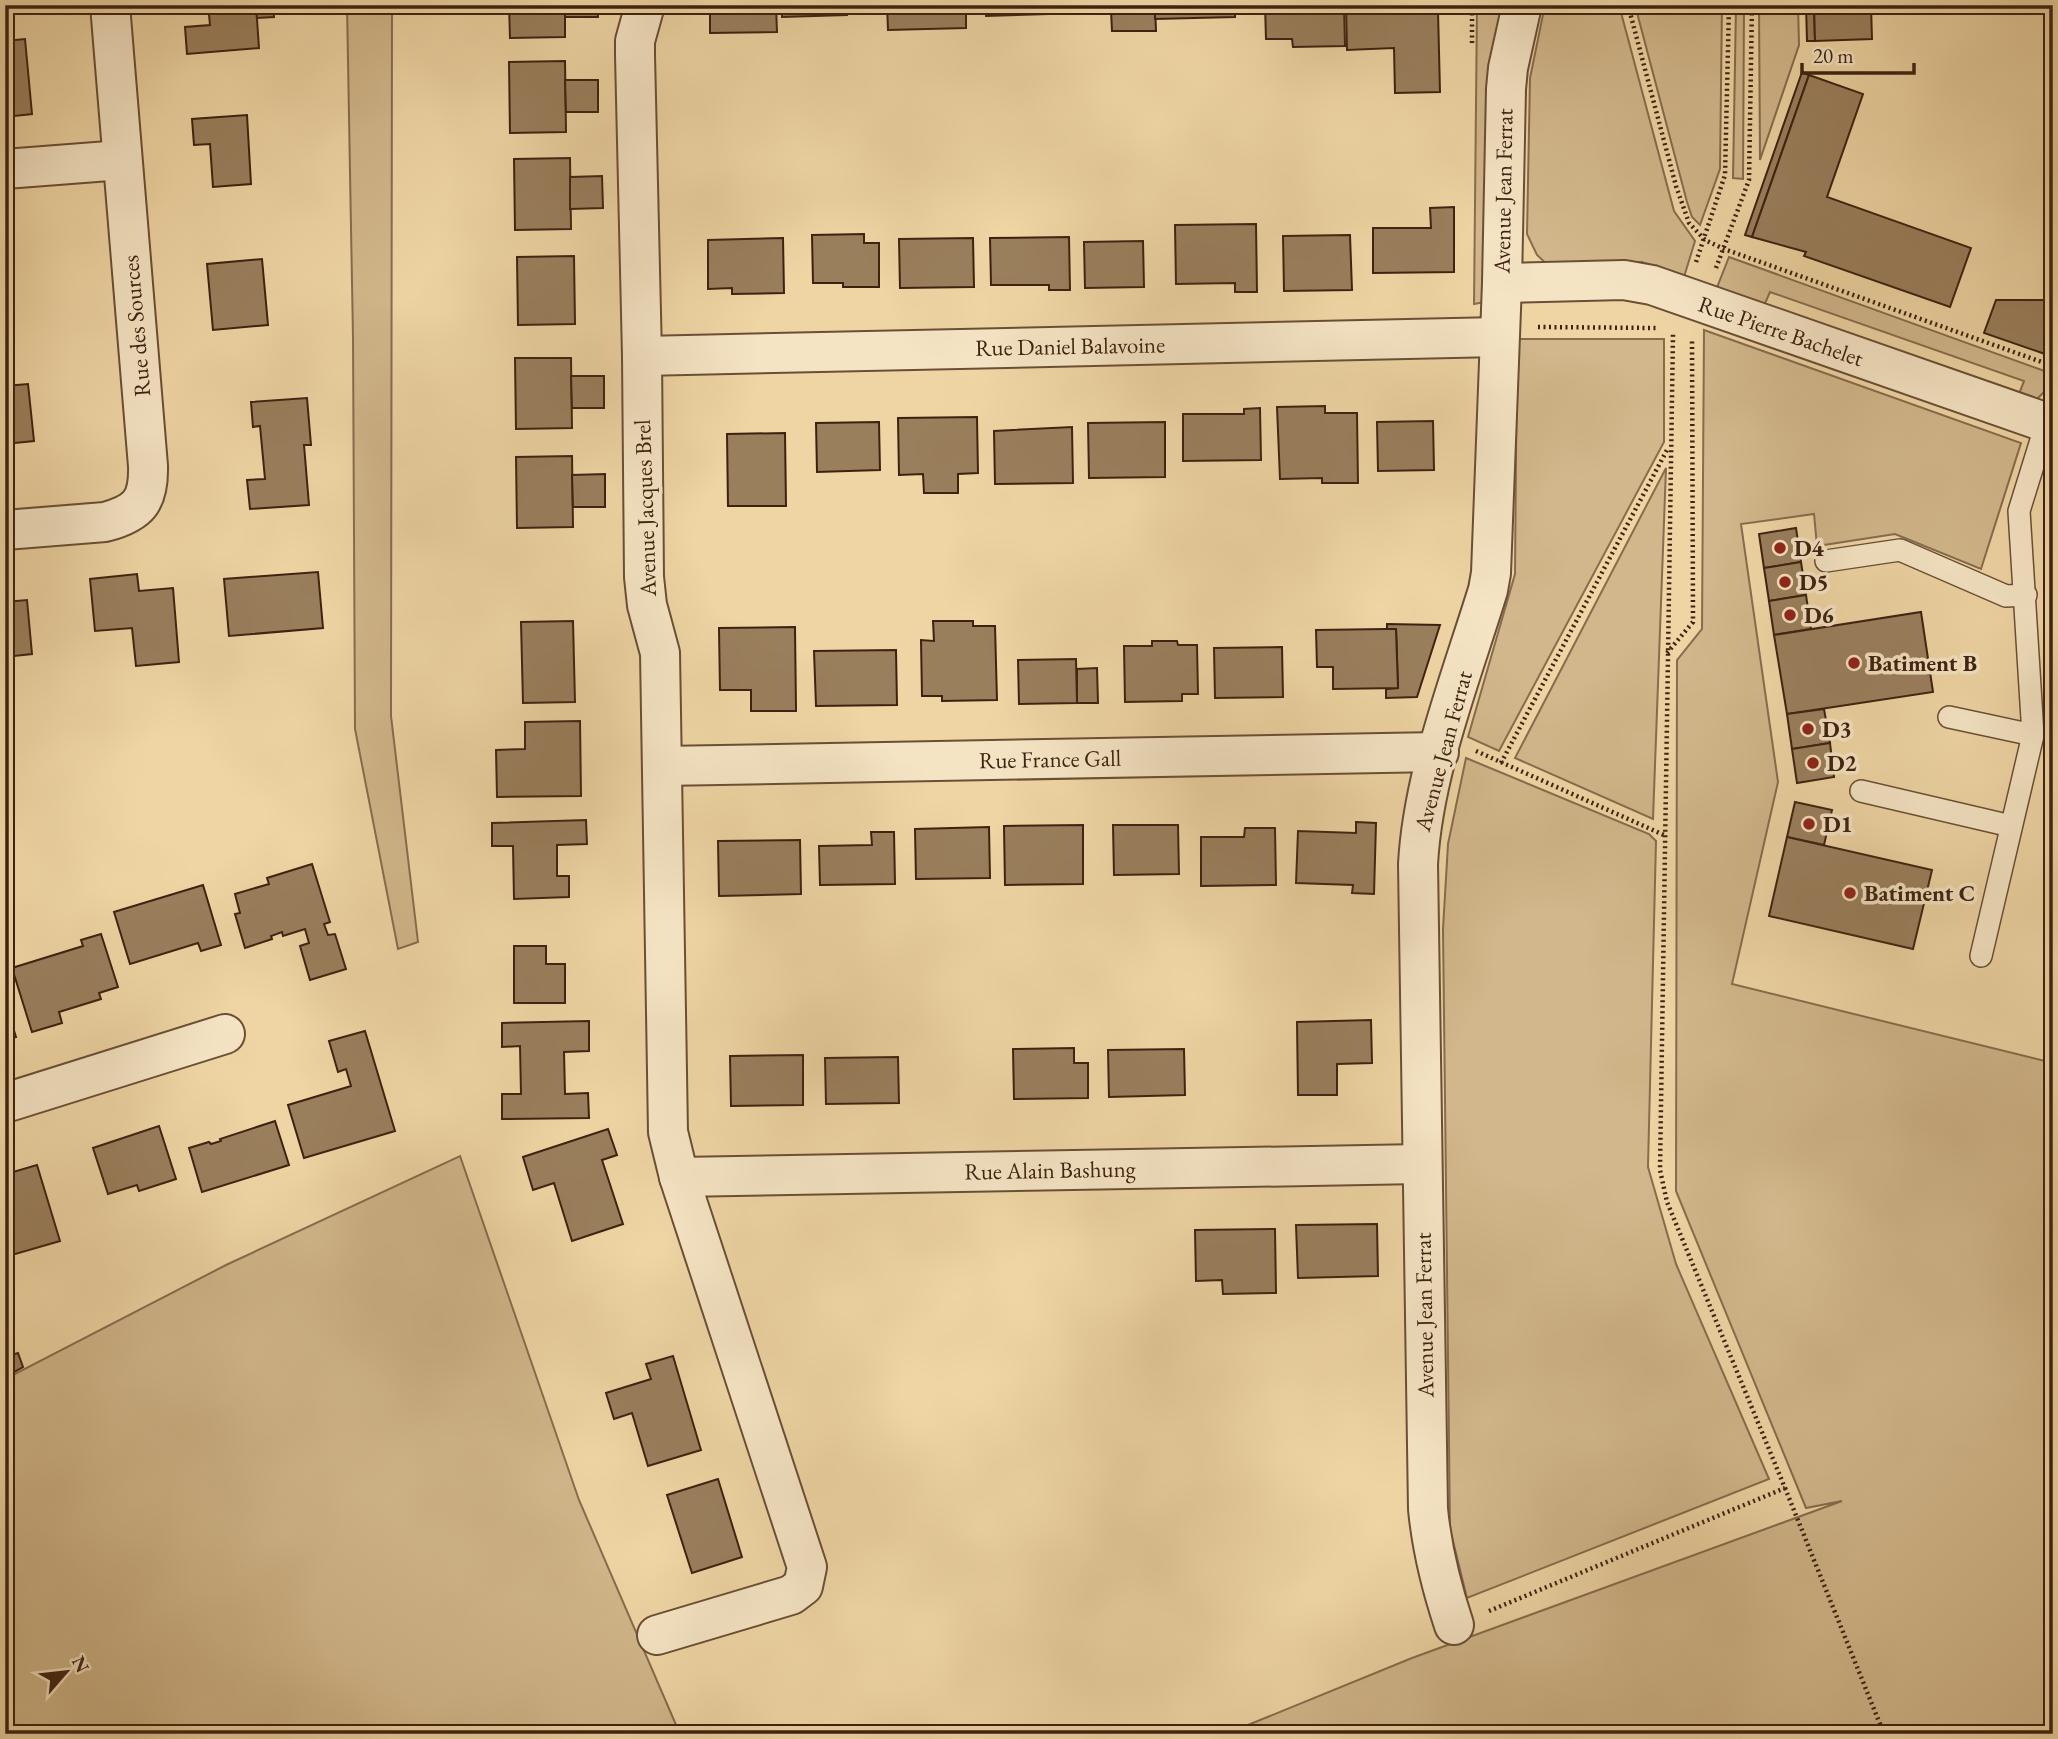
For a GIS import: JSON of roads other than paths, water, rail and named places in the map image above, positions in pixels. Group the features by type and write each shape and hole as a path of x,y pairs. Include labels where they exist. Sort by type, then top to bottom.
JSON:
{"street":[{"name":"Rue des Sources","path":"5,530 105,522 130,513 142,503 148,491 110,5"},
{"name":"Avenue Jacques Brel","path":"645,5 635,41 642,356 643,577 647,605 660,653 668,1132 679,1177 807,1567 803,1587 791,1595 657,1635"},
{"name":"Avenue Jean Ferrat","path":"1454,1625 1439,1581 1427,1509 1418,864 1422,824 1439,752 1491,573 1506,89 1522,5"},
{"path":"5,169 122,160"},
{"name":"Rue Pierre Bachelet","path":"1502,283 1624,281 1652,285 1679,312 2050,425"},
{"name":"Rue Daniel Balavoine","path":"642,356 1499,331"},
{"name":"Rue France Gall","path":"662,766 1439,752"},
{"path":"5,1102 225,1034"},
{"name":"Rue Alain Bashung","path":"679,1177 1421,1164"}],"lane":[{"path":"1981,956 2033,735 2019,512 2050,425"},
{"path":"1826,561 1900,550 2006,596 2025,595"},
{"path":"1949,717 2033,735"},
{"path":"1861,791 2011,825"}],"place":[{"name":"D4","path":"1780,548"},
{"name":"D5","path":"1785,582"},
{"name":"D6","path":"1790,615"},
{"name":"Batiment B","path":"1854,663"},
{"name":"D3","path":"1808,729"},
{"name":"D2","path":"1813,763"},
{"name":"D1","path":"1809,824"},
{"name":"Batiment C","path":"1850,893"}]}
